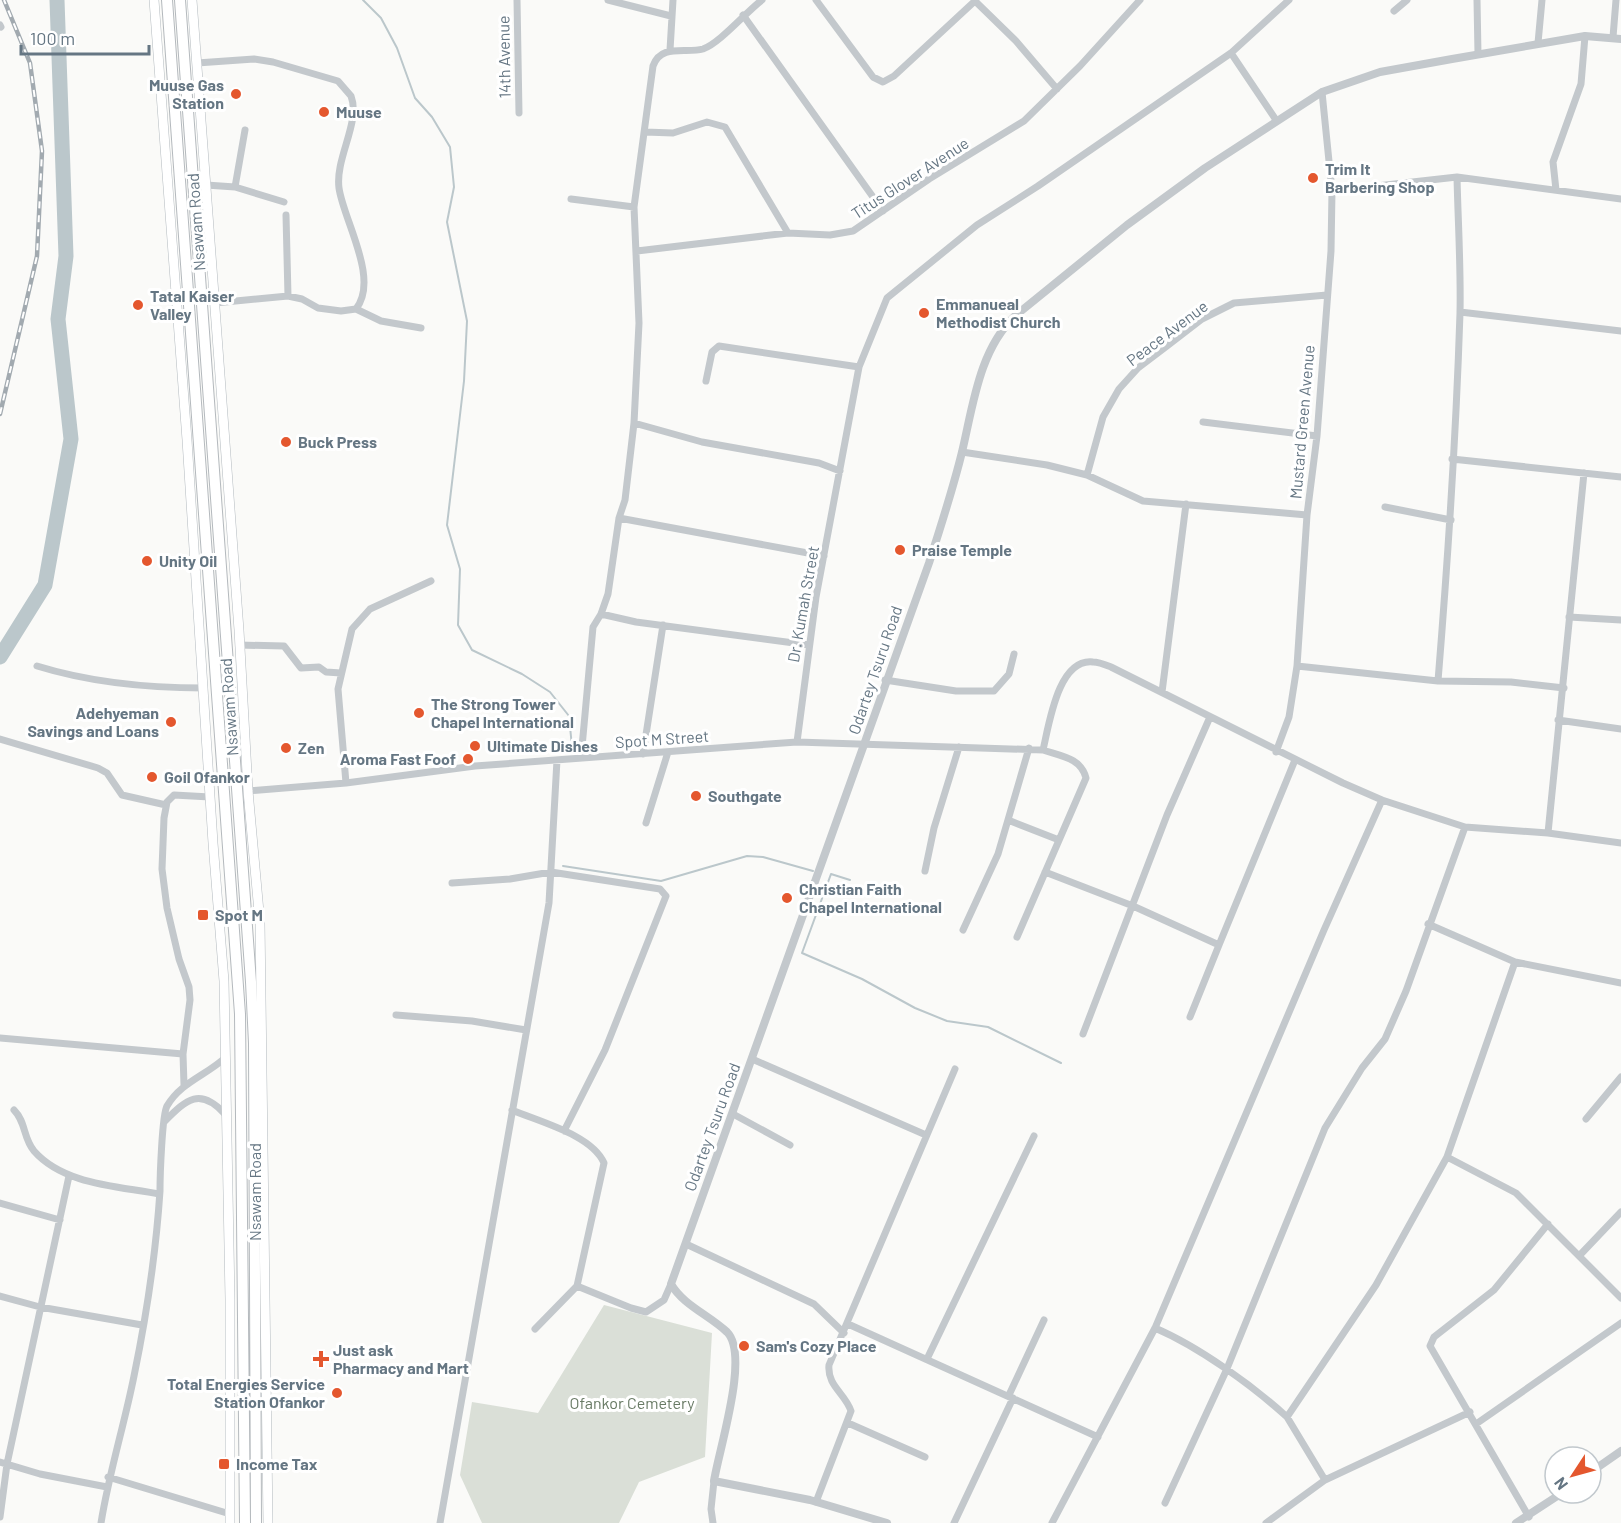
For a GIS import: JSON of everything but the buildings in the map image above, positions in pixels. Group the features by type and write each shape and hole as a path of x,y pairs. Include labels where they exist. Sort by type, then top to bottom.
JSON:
{"highway":[{"name":"Nsawam Road","path":"167,0 240,1014 245,1523"},
{"name":"Nsawam Road","path":"180,0 251,992 256,1523"}],"main road":[{"path":"153,0 224,981 230,1299 230,1519"},
{"path":"192,0 248,791 261,923 268,1523"}],"street":[{"name":"14th Avenue","path":"517,0 519,113"},
{"path":"608,0 671,16"},
{"path":"670,50 673,0"},
{"path":"581,758 593,627 601,614 608,594 619,518 625,500 634,423 639,323 634,207 654,62 670,50 706,48 762,0"},
{"path":"816,0 873,77 883,82 894,76 976,1 1016,41 1057,89"},
{"name":"Titus Glover Avenue","path":"637,251 788,233 853,231 929,179 1024,121 1140,0"},
{"name":"Dr. Kumah Street","path":"797,742 808,645 859,367 872,339 882,307 894,291 976,225 1038,186 1231,53 1289,0"},
{"path":"1394,10 1407,0"},
{"path":"1477,0 1478,54"},
{"path":"1538,43 1542,0"},
{"path":"1616,0 1617,38"},
{"path":"743,15 883,211"},
{"path":"1556,190 1553,162 1581,84 1585,36"},
{"name":"Odartey Tsuru Road","path":"671,1284 866,742 885,680 917,597 941,527 982,374 1005,325 1127,225 1205,168 1322,92 1380,72 1538,43 1585,36 1617,38"},
{"path":"1231,53 1276,120"},
{"path":"197,63 254,59 273,62 338,81 351,96 351,121 338,176 341,196 362,271 362,294 356,309"},
{"name":"Mustard Green Avenue","path":"1276,752 1289,717 1297,666 1307,515 1317,436 1327,295 1332,191 1322,92"},
{"path":"645,132 673,133 707,122 725,127 788,233"},
{"path":"236,187 245,130"},
{"path":"1438,681 1451,520 1460,312 1457,177"},
{"path":"1332,191 1457,177 1621,199"},
{"path":"206,185 236,187 284,202"},
{"path":"571,199 634,207"},
{"path":"286,215 288,296"},
{"name":"Peace Avenue","path":"1087,475 1103,417 1119,389 1137,368 1202,319 1234,303 1327,295"},
{"path":"215,303 288,296 302,299 318,308 341,311 356,309 381,321 421,327"},
{"path":"1460,312 1621,331"},
{"path":"706,381 712,352 719,346 859,367"},
{"path":"1203,422 1317,436"},
{"path":"634,423 702,442 819,463 840,471"},
{"path":"962,452 1047,465 1087,475 1143,501 1307,515"},
{"path":"1452,459 1621,477"},
{"path":"1548,833 1584,473"},
{"path":"1162,692 1186,504"},
{"path":"1385,507 1451,520"},
{"path":"619,518 824,556"},
{"path":"346,783 338,698 341,674 352,629 370,609 431,581"},
{"path":"601,614 808,645"},
{"path":"1569,617 1621,620"},
{"path":"643,754 663,625"},
{"path":"239,645 280,644 288,648 301,668 318,667 326,672 341,674"},
{"path":"885,680 956,691 993,691 1010,674 1014,654"},
{"path":"1043,750 1057,696 1066,676 1076,666 1092,661 1111,667 1276,752 1382,800 1465,827 1548,833 1621,843"},
{"path":"37,666 87,679 130,686 204,688"},
{"path":"1297,666 1438,681 1511,682 1564,688"},
{"path":"1083,1034 1167,815 1210,717"},
{"path":"1558,720 1621,729"},
{"path":"0,739 98,768 107,773 122,795 166,806"},
{"name":"Spot M Street","path":"248,791 346,783 476,766 797,742 1029,748 1043,750 1077,762 1084,770 1086,778 1059,840"},
{"path":"925,871 934,828 959,747"},
{"path":"963,930 998,854 1029,748"},
{"path":"646,823 668,752"},
{"path":"440,1523 549,903 557,760"},
{"path":"1190,1017 1295,760"},
{"path":"184,1085 183,1054 190,1000 167,908 162,869 166,806 169,799 177,795 210,797"},
{"path":"1052,1523 1155,1328 1324,930 1382,800"},
{"path":"1008,820 1059,840 1017,937"},
{"path":"1165,1503 1226,1371 1325,1128 1362,1068 1385,1039 1406,991 1428,924 1465,827"},
{"path":"452,883 510,879 551,872 660,889 666,896 605,1050 564,1131"},
{"path":"1045,872 1133,906 1219,945"},
{"path":"1428,924 1515,962 1621,982"},
{"path":"1287,1417 1376,1285 1447,1156 1515,962"},
{"path":"396,1015 461,1020 526,1030"},
{"path":"0,1038 183,1054"},
{"path":"101,1523 108,1477 134,1376 142,1325 159,1194 166,1107 184,1085 213,1070 226,1057"},
{"path":"752,1059 926,1135"},
{"path":"816,1502 851,1411 848,1402 833,1385 828,1374 829,1365 955,1069"},
{"path":"1586,1119 1621,1077"},
{"path":"165,1121 185,1102 194,1099 205,1098 214,1102 225,1114"},
{"path":"14,1110 22,1118 28,1142 35,1152 69,1176 159,1194"},
{"path":"513,1110 584,1140 599,1152 604,1163 577,1286 535,1329"},
{"path":"733,1114 790,1145"},
{"path":"927,1359 1034,1136"},
{"path":"1447,1156 1505,1185 1548,1224 1621,1298"},
{"path":"0,1517 4,1463 69,1176"},
{"path":"0,1203 60,1220"},
{"path":"1579,1256 1621,1212"},
{"path":"1528,1516 1470,1412 1432,1351 1431,1342 1494,1290 1548,1224"},
{"path":"686,1244 814,1304 844,1333"},
{"path":"577,1286 646,1312 664,1300 671,1284"},
{"path":"671,1284 677,1295 728,1333 737,1355 734,1387 714,1481 711,1509 713,1523"},
{"path":"0,1296 40,1307 142,1325"},
{"path":"954,1523 1044,1320"},
{"path":"1476,1424 1621,1323"},
{"path":"848,1324 1098,1437"},
{"path":"1155,1328 1175,1337 1226,1371 1269,1401 1287,1417 1325,1480"},
{"path":"1266,1523 1325,1480 1470,1412"},
{"path":"848,1423 925,1458"},
{"path":"1603,1464 1621,1451"},
{"path":"4,1463 39,1474 107,1486"},
{"path":"108,1477 230,1519"},
{"path":"714,1481 816,1502 887,1523"},
{"path":"1516,1523 1544,1505"}],"green space":[{"name":"Ofankor Cemetery","path":"604,1305 712,1333 705,1457 639,1482 619,1523 482,1523 460,1475 472,1402 538,1413"}],"waterway":[{"path":"0,657 45,585 71,439 58,319 66,256 57,0"},
{"path":"363,0 381,18 397,48 415,98 432,117 450,147 454,187 447,222 467,321 464,381 447,525 460,569 458,625 472,650 522,674 550,692 569,716 572,747"},
{"path":"563,866 661,881 747,856 763,857 813,871"},
{"path":"850,880 831,874 802,953 862,979 915,1008 947,1021 988,1027 1061,1063"}],"railway":[{"path":"0,414 37,256 42,151 30,63 4,0"}],"place":[{"name":"Muuse Gas Station","path":"236,94"},
{"name":"Muuse","path":"324,112"},
{"name":"Trim It Barbering Shop","path":"1313,178"},
{"name":"Tatal Kaiser Valley","path":"138,305"},
{"name":"Emmanueal Methodist Church","path":"924,313"},
{"name":"Buck Press","path":"286,442"},
{"name":"Praise Temple","path":"900,550"},
{"name":"Unity Oil","path":"147,561"},
{"name":"The Strong Tower Chapel International","path":"419,713"},
{"name":"Adehyeman Savings and Loans","path":"171,722"},
{"name":"Ultimate Dishes","path":"475,746"},
{"name":"Zen","path":"286,748"},
{"name":"Aroma Fast Foof","path":"468,759"},
{"name":"Goil Ofankor","path":"152,777"},
{"name":"Southgate","path":"696,796"},
{"name":"Christian Faith Chapel International","path":"787,898"},
{"name":"Spot M","path":"203,915"},
{"name":"Sam's Cozy Place","path":"744,1346"},
{"name":"Just ask Pharmacy and Mart","path":"321,1359"},
{"name":"Total Energies Service Station Ofankor","path":"337,1393"},
{"name":"Income Tax","path":"224,1464"}]}
